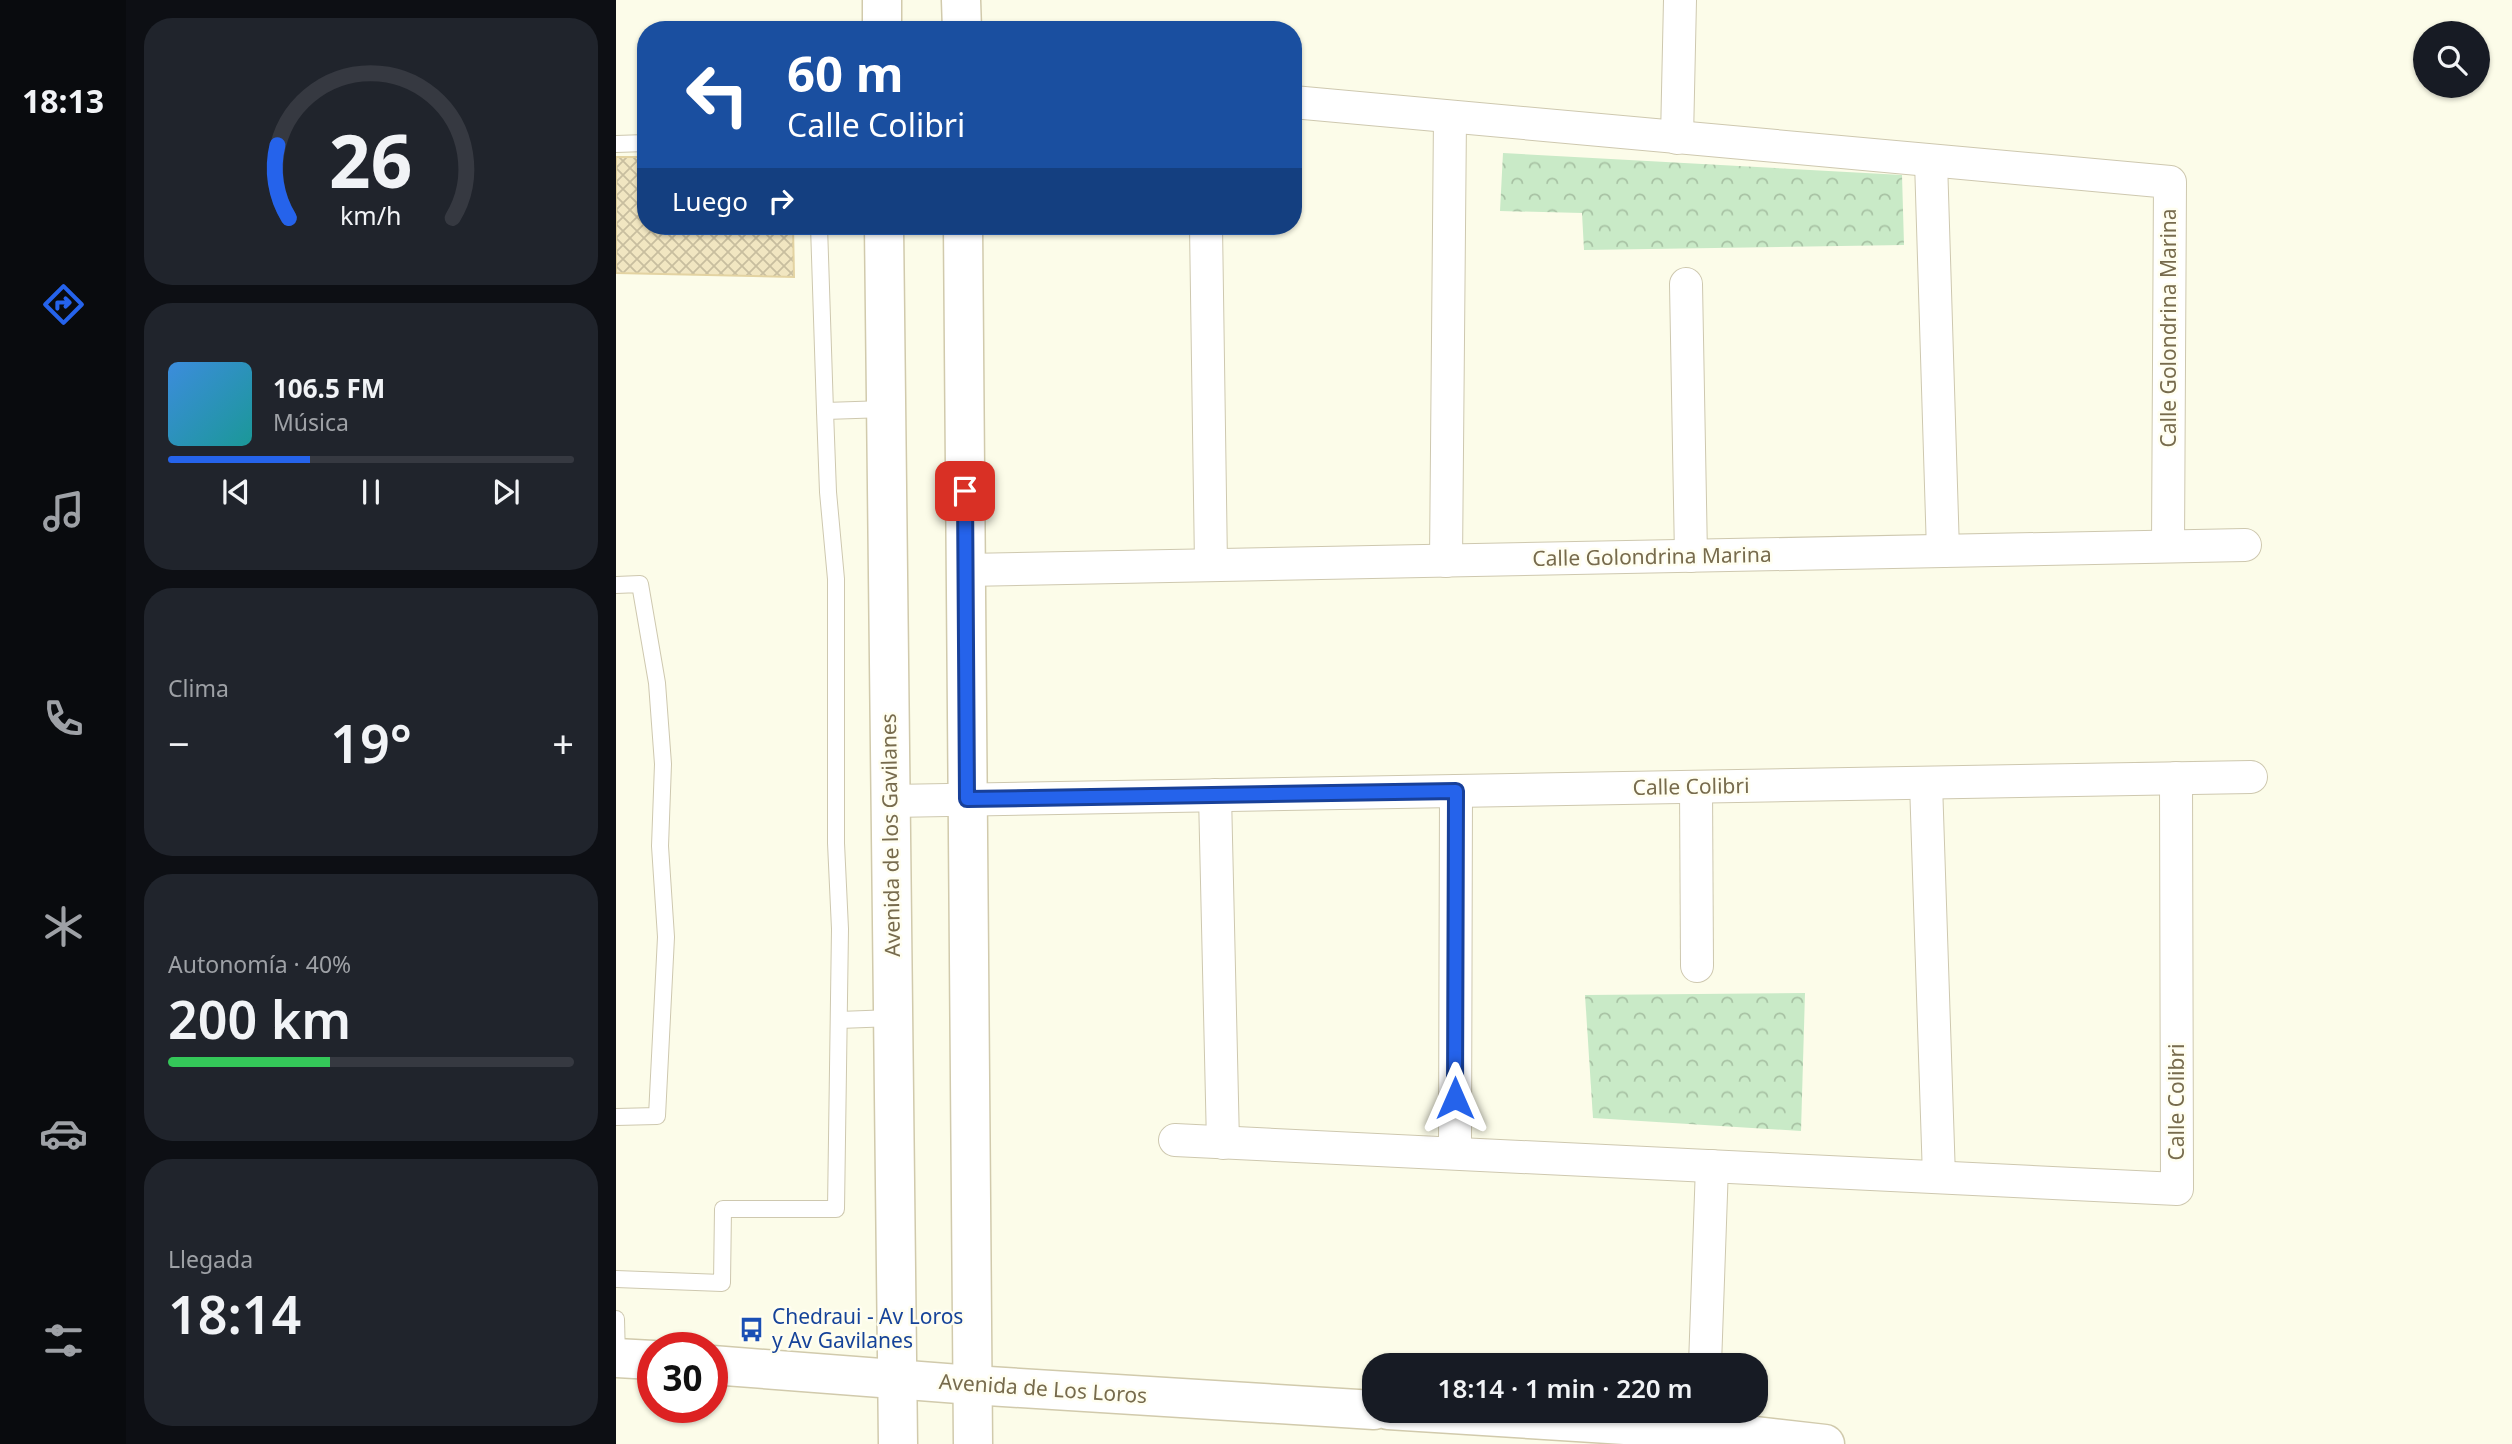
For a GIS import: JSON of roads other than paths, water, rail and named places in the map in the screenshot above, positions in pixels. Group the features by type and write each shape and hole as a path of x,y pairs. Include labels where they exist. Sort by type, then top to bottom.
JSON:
{"main road":[{"path":"882,0 882,21"},
{"path":"961,0 962,21"},
{"name":"Avenida de los Gavilanes","path":"884,235 898,1444"},
{"path":"963,235 972,1444"},
{"name":"Avenida de Los Loros","path":"728,1366 972,1385 1362,1409"},
{"path":"1616,1423 1703,1428 1825,1444"}],"street":[{"path":"1677,138 1680,0"},
{"name":"Calle Golondrina Marina","path":"1302,103 2170,182 2168,547"},
{"path":"1446,561 1450,117"},
{"path":"1931,161 1943,551"},
{"path":"1206,235 1211,565"},
{"path":"1686,284 1691,556"},
{"name":"Calle Golondrina Marina","path":"966,570 2245,545"},
{"name":"Calle Colibri","path":"891,801 2251,777"},
{"name":"Calle Colibri","path":"1175,1140 2177,1189 2176,778"},
{"path":"1926,783 1939,1177"},
{"path":"1696,787 1697,967"},
{"path":"1455,1153 1456,791"},
{"path":"1215,795 1223,1143"},
{"path":"1705,1353 1712,1166"}],"lane":[{"path":"616,144 637,143"},
{"path":"616,1279 722,1283 723,1209 836,1209 839,1020 836,579 828,492 819,235"},
{"path":"825,411 886,409"},
{"path":"616,585 640,584 657,683 663,764 660,846 666,937 657,1116 616,1117"},
{"path":"839,1020 893,1018"},
{"path":"616,1319 629,1359"}],"place":[{"name":"Chedraui - Av Loros y Av Gavilanes","path":"752,1329"}]}
